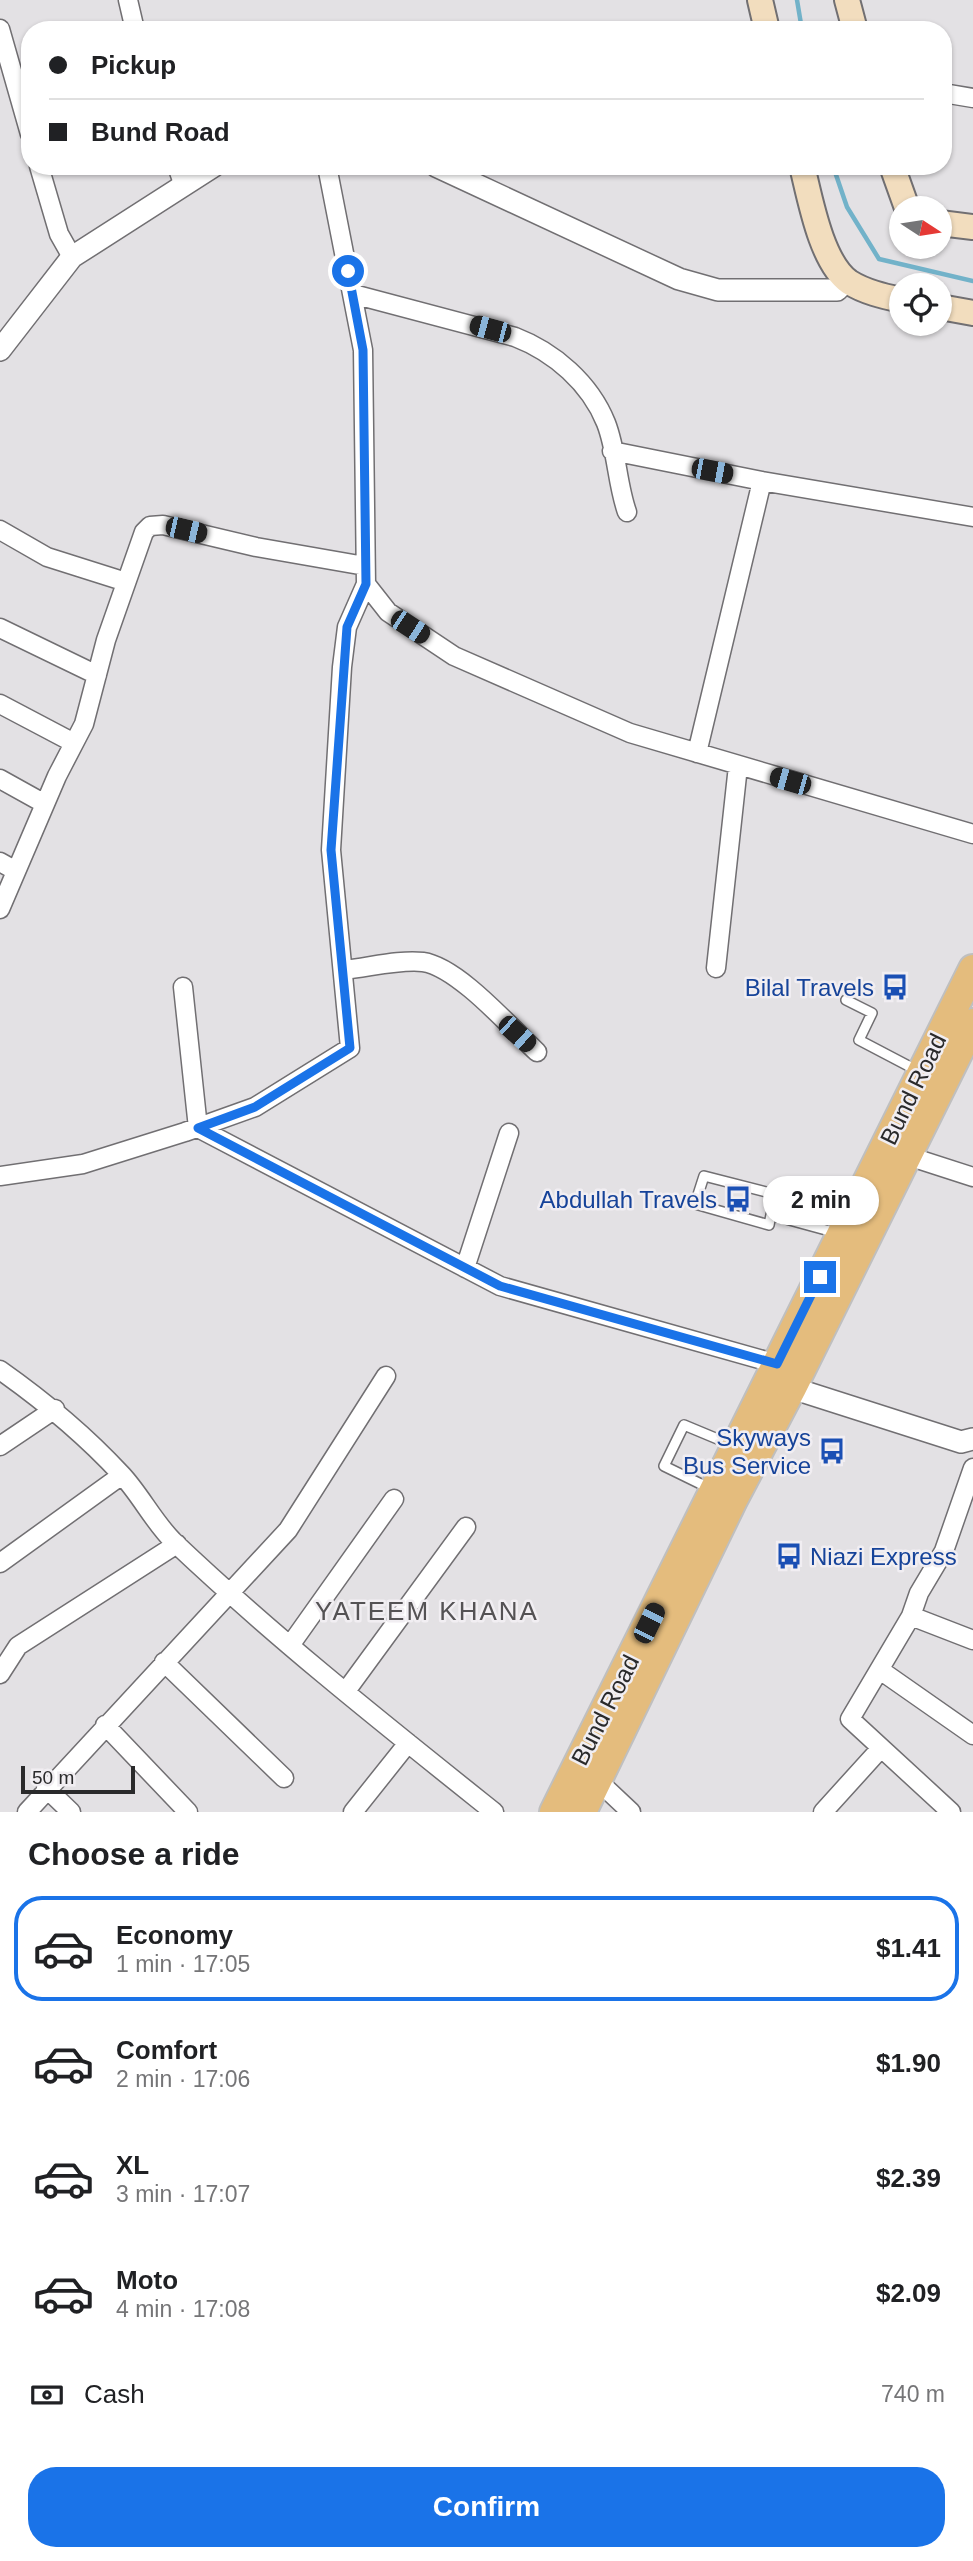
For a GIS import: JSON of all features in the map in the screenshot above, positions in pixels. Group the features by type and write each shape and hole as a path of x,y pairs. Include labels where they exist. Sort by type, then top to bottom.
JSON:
{"main road":[{"path":"760,0 765,21"},
{"path":"847,0 853,21"},
{"path":"805,175 823,240 847,280 862,289 889,297"},
{"path":"895,175 903,196"},
{"path":"952,224 973,227"},
{"path":"952,309 973,313"},
{"name":"Bund Road","path":"554,1812 723,1495 792,1388 921,1072 973,969"},
{"name":"Bund Road","path":"582,1812 723,1495 736,1447 777,1364 853,1237 908,1156 973,1023"}],"street":[{"path":"128,0 133,21"},
{"path":"0,29 21,102"},
{"path":"952,94 973,98"},
{"path":"42,175 59,234 72,257"},
{"path":"0,1176 83,1164 198,1128 255,1107 350,1048 331,850 347,627 366,584 363,350 329,175"},
{"path":"455,175 679,279 718,290 837,290 847,280"},
{"path":"1,345 72,257 181,176"},
{"path":"353,294 490,329 539,346 561,363 585,391 606,423 627,512"},
{"path":"612,451 762,481 973,517"},
{"path":"697,753 762,481"},
{"path":"0,909 83,724 126,582 144,532 150,526 163,525 256,547 365,566"},
{"path":"0,530 47,557 126,582"},
{"path":"366,584 388,612 454,656 630,733 973,834"},
{"path":"0,628 97,675"},
{"path":"0,705 74,743"},
{"path":"716,968 738,766"},
{"path":"0,779 45,804"},
{"path":"0,862 16,871"},
{"path":"343,970 422,962 437,966 459,980 537,1052"},
{"path":"183,987 198,1128"},
{"path":"198,1128 500,1286 777,1364"},
{"path":"465,1268 509,1133"},
{"path":"908,1156 973,1177"},
{"path":"0,1370 55,1409 122,1475 177,1544 229,1591 494,1812"},
{"path":"27,1812 46,1788 288,1530 386,1376"},
{"path":"792,1388 961,1442 973,1440"},
{"path":"0,1446 55,1409"},
{"path":"951,1812 850,1719 911,1616 919,1593 968,1507 973,1468"},
{"path":"0,1563 122,1475"},
{"path":"291,1644 394,1499"},
{"path":"346,1691 466,1527"},
{"path":"0,1674 18,1646 177,1544"},
{"path":"911,1616 973,1640"},
{"path":"164,1662 284,1778"},
{"path":"880,1670 973,1735"},
{"path":"105,1725 188,1812"},
{"path":"353,1812 408,1743"},
{"path":"823,1812 881,1748"},
{"path":"597,1780 631,1812"},
{"path":"46,1788 71,1812"}],"lane":[{"path":"846,1000 872,1013 859,1041 921,1072"},
{"path":"704,1176 778,1195 771,1215 769,1225 695,1204 704,1176"},
{"path":"771,1215 853,1237"},
{"path":"723,1495 664,1466 684,1425 736,1447"}],"waterway":[{"path":"797,0 800,21"},
{"path":"836,175 847,207 879,259 973,281"}],"place":[{"name":"Bilal Travels","path":"895,987"},
{"name":"Abdullah Travels","path":"738,1199"},
{"name":"Skyways Bus Service","path":"832,1451"},
{"name":"Niazi Express","path":"789,1556"}],"district":[{"name":"YATEEM KHANA","path":"427,1611"}],"route":[{"path":"348,271 363,350 366,584 347,627 342,667 331,850 350,1048 255,1107 198,1128 500,1286 777,1364 820,1277"}]}
